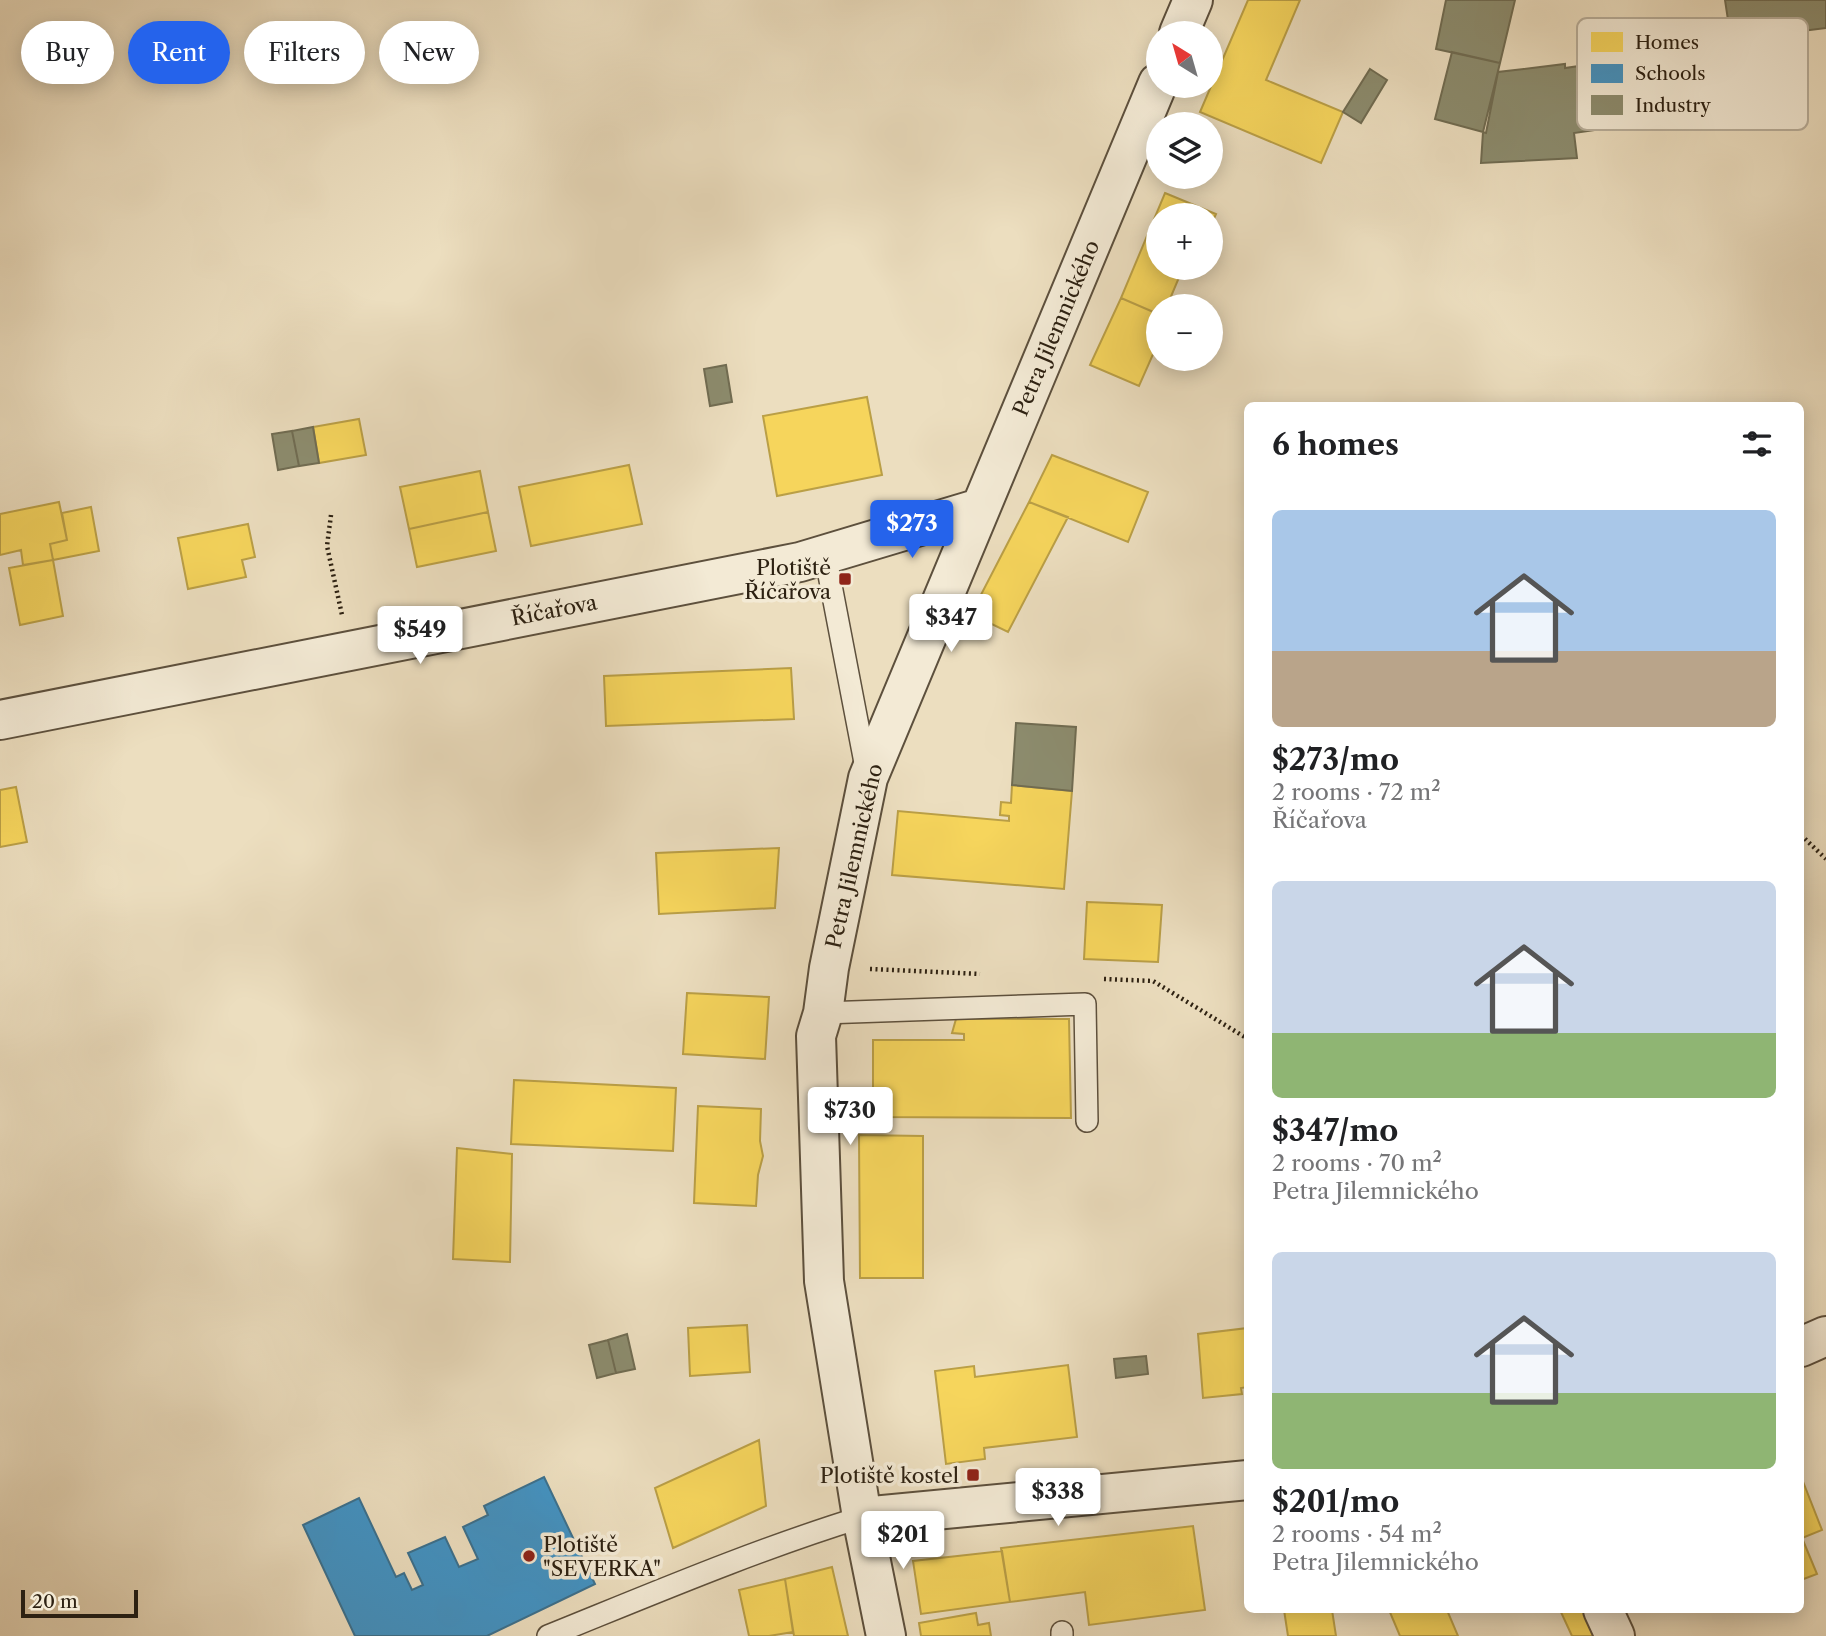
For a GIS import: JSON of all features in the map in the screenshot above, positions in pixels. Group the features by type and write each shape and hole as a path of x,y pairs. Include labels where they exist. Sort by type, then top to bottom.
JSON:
{"street":[{"path":"1185,21 1193,0"},
{"name":"Petra Jilemnického","path":"886,1636 862,1517 824,1281 816,1035 868,778 1152,98"},
{"name":"Říčařova","path":"0,720 800,562 981,508"},
{"path":"1804,1346 1826,1336"},
{"path":"862,1517 1244,1480"},
{"path":"1604,1613 1615,1636"}],"lane":[{"path":"825,554 868,778"},
{"path":"822,1013 1085,1004 1087,1121"},
{"path":"548,1636 812,1532 862,1517"}],"path":[{"path":"331,515 327,546 349,650"},
{"path":"1804,838 1826,859"}],"building: Homes":[{"path":"1248,0 1300,0 1266,80 1343,112 1321,163 1223,122 1223,112 1200,112 1206,98 1223,98 1223,58"},
{"path":"1165,193 1189,203 1161,203"},
{"path":"1146,238 1146,280 1178,280 1172,294 1146,294 1146,309 1121,298"},
{"path":"1121,298 1146,309 1146,370 1139,386 1090,365"},
{"path":"867,397 882,475 777,496 763,416"},
{"path":"359,419 366,455 319,463 313,427"},
{"path":"1052,455 1148,492 1128,542 1029,502"},
{"path":"629,465 642,524 531,546 519,487"},
{"path":"480,471 488,512 409,529 400,487"},
{"path":"59,502 67,540 50,544 53,560 23,565 21,550 0,555 0,514"},
{"path":"1029,502 1068,517 1008,632 971,614"},
{"path":"91,507 99,551 53,560 50,544 67,540 62,513"},
{"path":"488,512 496,551 417,567 409,529"},
{"path":"248,524 255,557 242,560 246,577 188,589 178,538"},
{"path":"53,560 63,616 20,625 9,568"},
{"path":"791,668 794,719 606,726 604,676"},
{"path":"1012,785 1072,791 1064,889 892,875 898,811 1009,821 1009,816 1000,815 1001,802 1011,803"},
{"path":"16,787 27,842 0,847 0,790"},
{"path":"779,848 775,908 659,914 656,853"},
{"path":"1087,902 1162,905 1158,962 1084,959"},
{"path":"687,993 769,997 765,1059 683,1054"},
{"path":"956,1019 1069,1019 1071,1118 873,1117 873,1040 964,1040 964,1034 952,1033"},
{"path":"514,1080 676,1088 673,1151 511,1144"},
{"path":"698,1106 761,1109 760,1141 763,1156 758,1175 756,1206 694,1203"},
{"path":"859,1135 923,1136 923,1278 860,1278"},
{"path":"457,1148 512,1154 510,1262 453,1259"},
{"path":"747,1325 750,1372 690,1376 688,1328"},
{"path":"1244,1328 1242,1394 1203,1398 1198,1334"},
{"path":"1068,1365 1077,1437 984,1448 985,1459 946,1464 935,1371 974,1366 975,1377"},
{"path":"759,1440 766,1506 673,1548 655,1488"},
{"path":"1804,1484 1822,1530 1804,1537"},
{"path":"1193,1526 1205,1610 1089,1625 1085,1592 1010,1602 1001,1548"},
{"path":"1804,1543 1817,1574 1804,1579"},
{"path":"1002,1551 1010,1602 921,1614 913,1561"},
{"path":"832,1567 848,1636 794,1636 785,1579"},
{"path":"785,1579 793,1632 749,1636 739,1590"},
{"path":"976,1613 978,1625 989,1623 991,1636 921,1636 919,1623"},
{"path":"1284,1613 1332,1613 1336,1636 1288,1636"},
{"path":"1390,1613 1448,1613 1458,1636 1400,1636"},
{"path":"1561,1613 1586,1613 1597,1636 1572,1636"}],"building: Schools":[{"name":"Plotiště \"SEVERKA\"","path":"544,1477 595,1584 487,1636 355,1636 303,1525 359,1498 396,1577 404,1573 412,1590 423,1585 408,1553 445,1537 459,1567 478,1559 463,1527 488,1515 484,1506"}],"building: Industry":[{"path":"1446,0 1515,0 1500,63 1436,49"},
{"path":"1725,0 1826,0 1826,28 1808,30 1808,18 1728,18"},
{"path":"1452,52 1500,63 1483,132 1435,119"},
{"path":"1565,64 1565,68 1577,66 1577,130 1595,130 1574,133 1577,158 1481,163 1483,132 1486,133 1498,72"},
{"path":"1370,69 1387,80 1361,123 1343,112"},
{"path":"726,365 732,402 710,406 704,369"},
{"path":"313,427 319,463 299,466 292,431"},
{"path":"292,431 299,466 278,470 272,434"},
{"path":"1016,723 1076,727 1072,791 1012,785"},
{"path":"627,1334 635,1369 616,1373 608,1340"},
{"path":"608,1340 616,1373 597,1378 589,1345"},
{"path":"1146,1356 1148,1374 1116,1378 1114,1359"}],"place":[{"name":"Plotiště Říčařova","path":"845,579"},
{"name":"Plotiště kostel","path":"973,1475"},
{"name":"Plotiště \"SEVERKA\"","path":"529,1556"}]}
